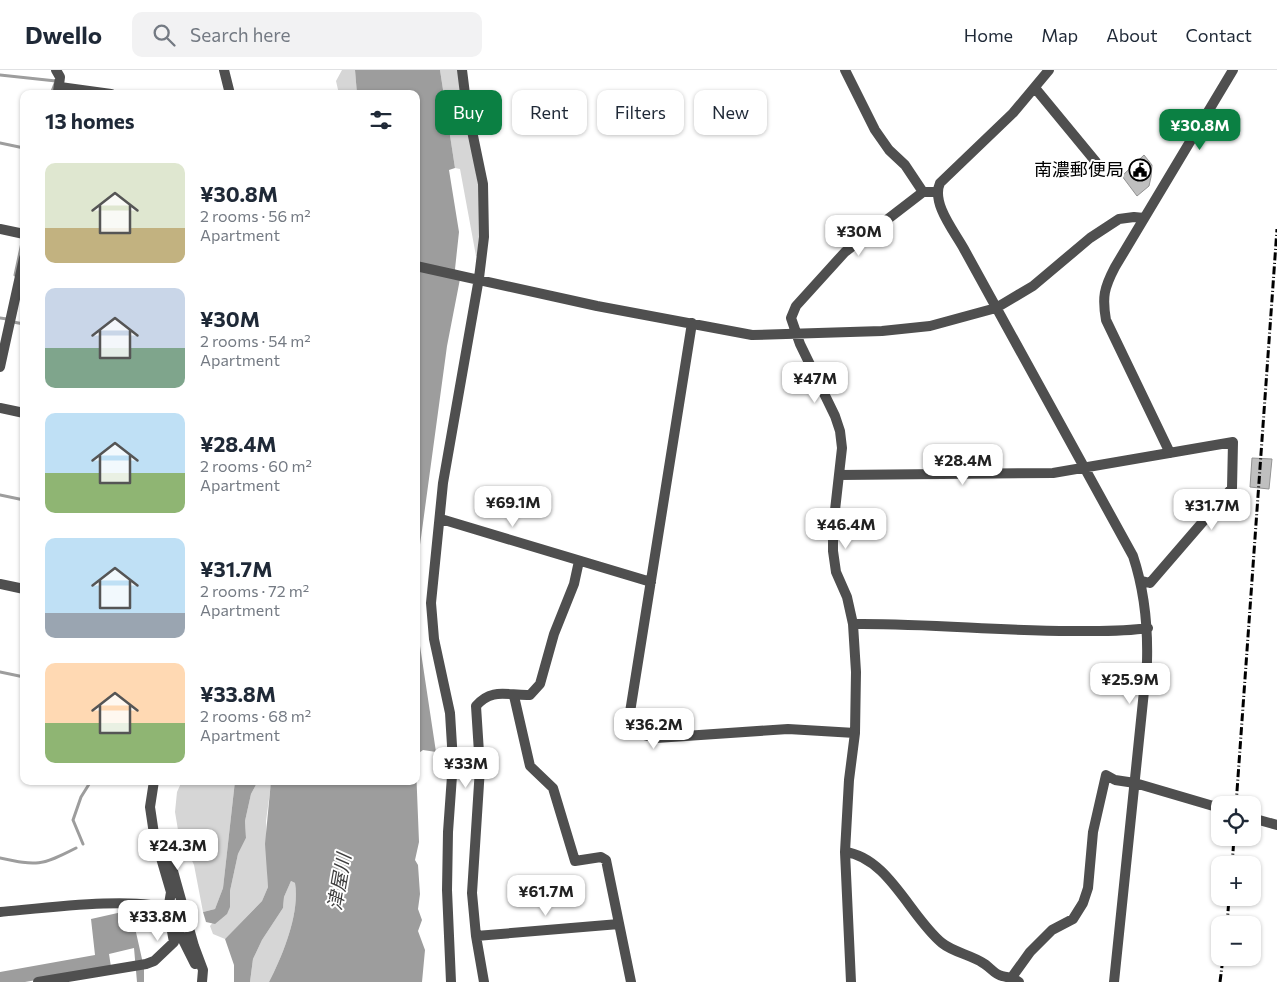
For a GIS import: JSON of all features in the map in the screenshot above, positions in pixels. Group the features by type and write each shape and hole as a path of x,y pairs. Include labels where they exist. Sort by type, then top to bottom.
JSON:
{"street":[{"path":"56,70 60,77 58,90"},
{"path":"224,70 229,90"},
{"path":"451,982 447,890 448,832 453,762 450,713 434,639 431,603 435,545 441,518 443,483 479,278 484,237 483,184 466,102 462,70"},
{"path":"844,70 875,130 889,150 905,165 923,192"},
{"path":"1049,70 1013,113 940,183 936,192 939,203 1133,556 1142,581 1148,628 1147,662 1114,982"},
{"path":"1170,453 1106,320 1102,300 1106,285 1144,218 1202,125 1233,70"},
{"path":"1035,88 1096,162"},
{"path":"851,982 845,900 845,852 849,780 855,733 856,672 853,624 847,597 836,572 833,528 842,448 840,431 791,318 796,306 845,252 923,192 936,192"},
{"path":"420,267 479,278 597,306 752,335 882,332 921,327 996,308 1033,286 1090,238 1119,219 1144,218"},
{"path":"0,229 20,233"},
{"path":"0,367 20,276"},
{"path":"692,323 627,731 656,738 788,729 855,733"},
{"path":"0,408 20,412"},
{"path":"839,475 1044,473 1084,469 1233,442 1232,488 1150,583 1142,581"},
{"path":"441,518 651,582"},
{"path":"484,982 476,936 472,893 480,768 476,706 484,696 496,693 514,696 530,695 540,684 554,634 574,584 579,561"},
{"path":"0,584 20,588"},
{"path":"853,624 912,624 1023,631 1126,632 1148,628"},
{"path":"514,696 530,766 553,788 575,861 601,857 606,860 631,982"},
{"path":"845,852 873,865 885,876 904,897 927,928 944,945 984,963 998,979 1016,979 1030,952 1052,930 1072,919 1083,903 1088,888 1092,832 1106,775 1114,780 1135,783 1211,805"},
{"path":"38,982 146,964 154,961 174,942 168,910 171,892 154,834 150,807 153,785"},
{"path":"1261,821 1277,825"},
{"path":"154,834 174,871 194,946 203,970 202,981"},
{"path":"0,912 116,904 148,904 168,910"},
{"path":"171,922 179,932 202,981"},
{"path":"476,936 619,924"}],"shaded area":[{"path":"342,70 355,70 357,90 338,90 336,81"},
{"path":"440,70 458,70 462,90 443,90"},
{"path":"450,135 469,135 481,201 478,257 476,256 460,169 455,168"},
{"path":"180,785 235,785 223,888 215,909 203,912 194,865 178,830 175,812 177,792"},
{"path":"256,785 270,785 266,821 268,887 262,901 225,939 213,934 210,926 230,902 230,891 238,854 246,838 245,821 251,794"},
{"path":"291,881 295,883 295,907 289,934 280,959 269,982 250,982 253,959 262,940 283,908 284,897"}],"water":[{"path":"355,70 440,70 443,90 435,90 435,135 450,135 455,168 449,170 459,232 455,269 460,279 447,346 420,545 420,90 357,90"},
{"path":"420,646 436,752 423,750 420,752"},
{"path":"235,785 256,785 251,794 245,821 246,838 238,854 230,891 230,907 227,914 215,924 206,922 203,912 215,909 223,888"},
{"name":"津屋川","path":"271,785 417,785 419,842 415,860 418,865 420,894 418,909 422,920 418,931 425,950 422,982 269,982 285,947 293,920 296,895 295,883 291,881 284,897 283,908 262,940 253,959 250,982 234,982 234,965 225,939 262,901 268,887 265,844"},
{"path":"131,910 144,968 144,982 137,982 134,948 109,954 111,967 25,982 0,982 0,972 95,955 91,919"}],"building":[{"name":"南濃郵便局","path":"1144,155 1152,165 1151,177 1149,186 1137,196 1122,176"},
{"path":"1252,458 1272,459 1269,489 1250,487"}],"waterway":[{"path":"0,75 56,81 53,90"},
{"path":"0,143 20,147"},
{"path":"15,275 20,252"},
{"path":"0,318 7,319"},
{"path":"13,322 20,323"},
{"path":"0,495 20,499"},
{"path":"0,672 20,676"},
{"path":"83,844 73,820 81,797 88,785"},
{"path":"0,858 39,863 76,848"}],"railway":[{"path":"1237,796 1277,229"},
{"path":"1233,846 1233,856"},
{"path":"1228,906 1228,916"},
{"path":"1220,982 1222,966"}],"place":[{"name":"南濃郵便局","path":"1140,170"}]}
